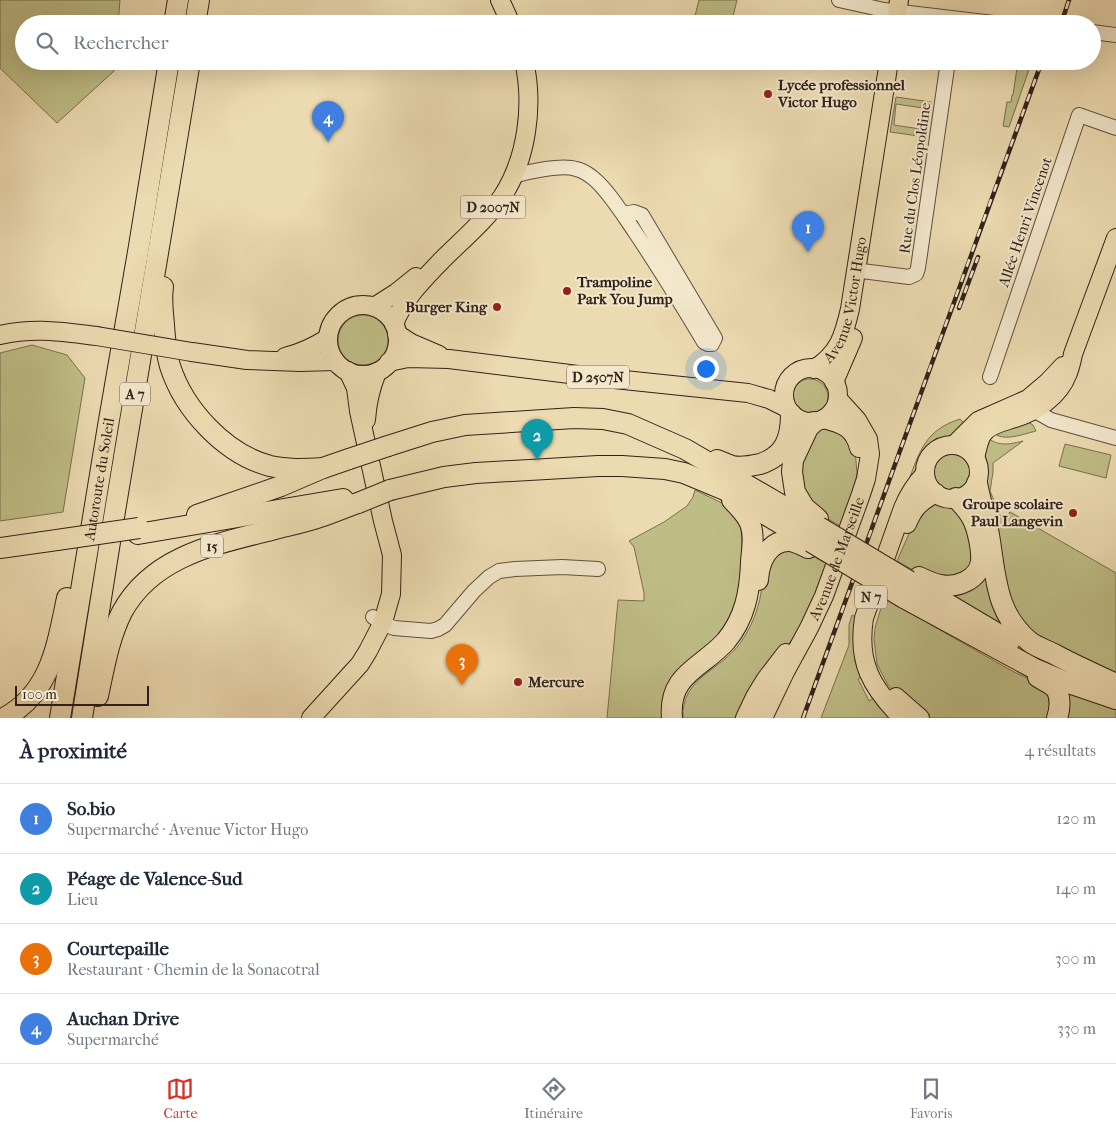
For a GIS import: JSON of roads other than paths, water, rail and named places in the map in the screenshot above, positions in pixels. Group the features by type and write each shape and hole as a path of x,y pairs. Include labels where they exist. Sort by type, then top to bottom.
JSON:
{"highway":[{"path":"176,15 178,0"},
{"path":"196,15 199,0"},
{"name":"Autoroute du Soleil","path":"60,718 167,70"},
{"path":"188,70 161,299 165,341 171,368 179,389 202,422 215,435 238,452 260,463 279,468 323,468"},
{"name":"Autoroute du Soleil","path":"82,718 188,70"},
{"path":"138,531 183,520 388,446 432,432 465,425 574,418 603,419 628,424 685,449 734,466 751,466 776,457 783,449 790,430 789,411"},
{"path":"815,535 804,507 795,492 792,472 793,460 808,428 819,421"},
{"path":"4,718 21,707 33,695 48,671 55,652 77,551 108,426"},
{"path":"685,449 815,535 870,567"},
{"name":"15","path":"93,718 109,648 122,612 130,599 154,574 185,556 219,544 321,517 358,499 393,489 462,474 622,466 665,469 684,473 725,490"},
{"name":"N 7","path":"977,483 986,521 1000,600 1011,622 1033,644 1116,684"},
{"path":"725,490 815,535"},
{"path":"672,718 671,707 678,685 685,675 725,642 737,623 750,589 751,528 744,513 725,490"},
{"path":"908,584 934,583 948,586 957,585 972,578 978,570 981,552 974,521 967,509 956,498"},
{"path":"0,554 57,543 358,499"},
{"path":"678,718 680,699 688,685 694,678 722,657 743,630 752,613 758,590 760,565 766,554 775,545 789,541 798,543 815,535"},
{"name":"N 7","path":"815,535 853,548 870,567 908,584 1046,660 1084,675 1116,684"},
{"path":"0,548 57,543"},
{"name":"N 7","path":"908,584 956,627 1035,669 1070,684 1116,699"},
{"path":"956,627 1056,689 1059,701 1057,718"}],"main road":[{"path":"492,0 499,15"},
{"path":"500,0 508,15"},
{"name":"D 2007N","path":"374,307 411,281 446,248 479,214 499,186 511,161 519,133 522,115 519,70"},
{"name":"D 2007N","path":"395,329 400,310 410,295 492,209 502,197 513,176 522,152 528,116 529,97 526,70"},
{"name":"Avenue Victor Hugo","path":"814,369 836,350 850,309 888,70"},
{"name":"Avenue Victor Hugo","path":"836,391 854,335 860,296 864,223"},
{"path":"975,458 982,434 994,425 1024,416 1048,383 1073,354 1116,238"},
{"path":"298,718 351,657 366,633 378,619 391,594 392,555 359,411 356,388 353,379 329,350 328,338 333,321 349,308 358,305 374,307 382,311 389,317 395,329 396,350 383,367 370,395 366,411 365,435"},
{"name":"D 2507N","path":"395,329 411,343 449,359"},
{"path":"0,335 37,330 97,336 247,360 342,366 358,374 368,374 383,367"},
{"path":"270,362 298,354 328,338"},
{"name":"D 2507N","path":"383,367 408,358 449,359 748,393 769,400 789,411"},
{"path":"814,369 822,371 829,376 836,391 833,411 819,421 806,422 798,419 789,411 784,400 784,391 790,378 801,370 814,369"},
{"name":"D 2507N","path":"748,393 787,383"},
{"name":"Avenue de Marseille","path":"763,718 824,596 866,479 870,454 868,439 836,391"},
{"path":"954,445 978,421 1032,404"},
{"name":"Avenue de Marseille","path":"745,718 754,696 785,655 809,617 823,585 860,481 860,454 855,437 841,424 819,421"},
{"path":"946,445 963,447 975,458 979,470 977,483 968,493 956,498 949,498 936,494 927,482 925,474 928,459 939,448 946,445"},
{"name":"N 7","path":"902,718 891,707 871,680 864,658 862,631 864,618 908,495 925,474"},
{"name":"N 7","path":"920,718 903,704 882,681 876,671 870,643 874,617 911,514 916,506 936,494"},
{"path":"311,718 360,664 375,639 378,619"}],"street":[{"path":"840,0 916,15"},
{"path":"1101,33 1116,35"},
{"name":"Rue du Clos Léopoldine","path":"862,271 909,277 916,274 947,70"},
{"name":"Allée Henri Vincenot","path":"990,377 1079,115 1116,128"},
{"path":"522,152 528,161 541,170"},
{"path":"513,176 541,170 572,167 593,177 623,214 704,342 712,344 715,338 642,215 634,212 623,214"},
{"path":"1032,404 1043,416 1051,420 1116,438"},
{"path":"378,619 394,628 423,631 438,630 479,586 499,571 562,567 598,569"}],"railway":[{"path":"1064,15 1069,0"},
{"path":"803,718 1039,70"},
{"path":"959,308 978,257"}],"place":[{"name":"Lycée professionnel Victor Hugo","path":"768,94"},
{"name":"Auchan Drive","path":"328,142"},
{"name":"So.bio","path":"808,252"},
{"name":"Trampoline Park You Jump","path":"567,291"},
{"name":"Burger King","path":"497,307"},
{"name":"Péage de Valence-Sud","path":"537,460"},
{"name":"Groupe scolaire Paul Langevin","path":"1073,513"},
{"name":"Mercure","path":"518,682"},
{"name":"Courtepaille","path":"462,685"}]}
